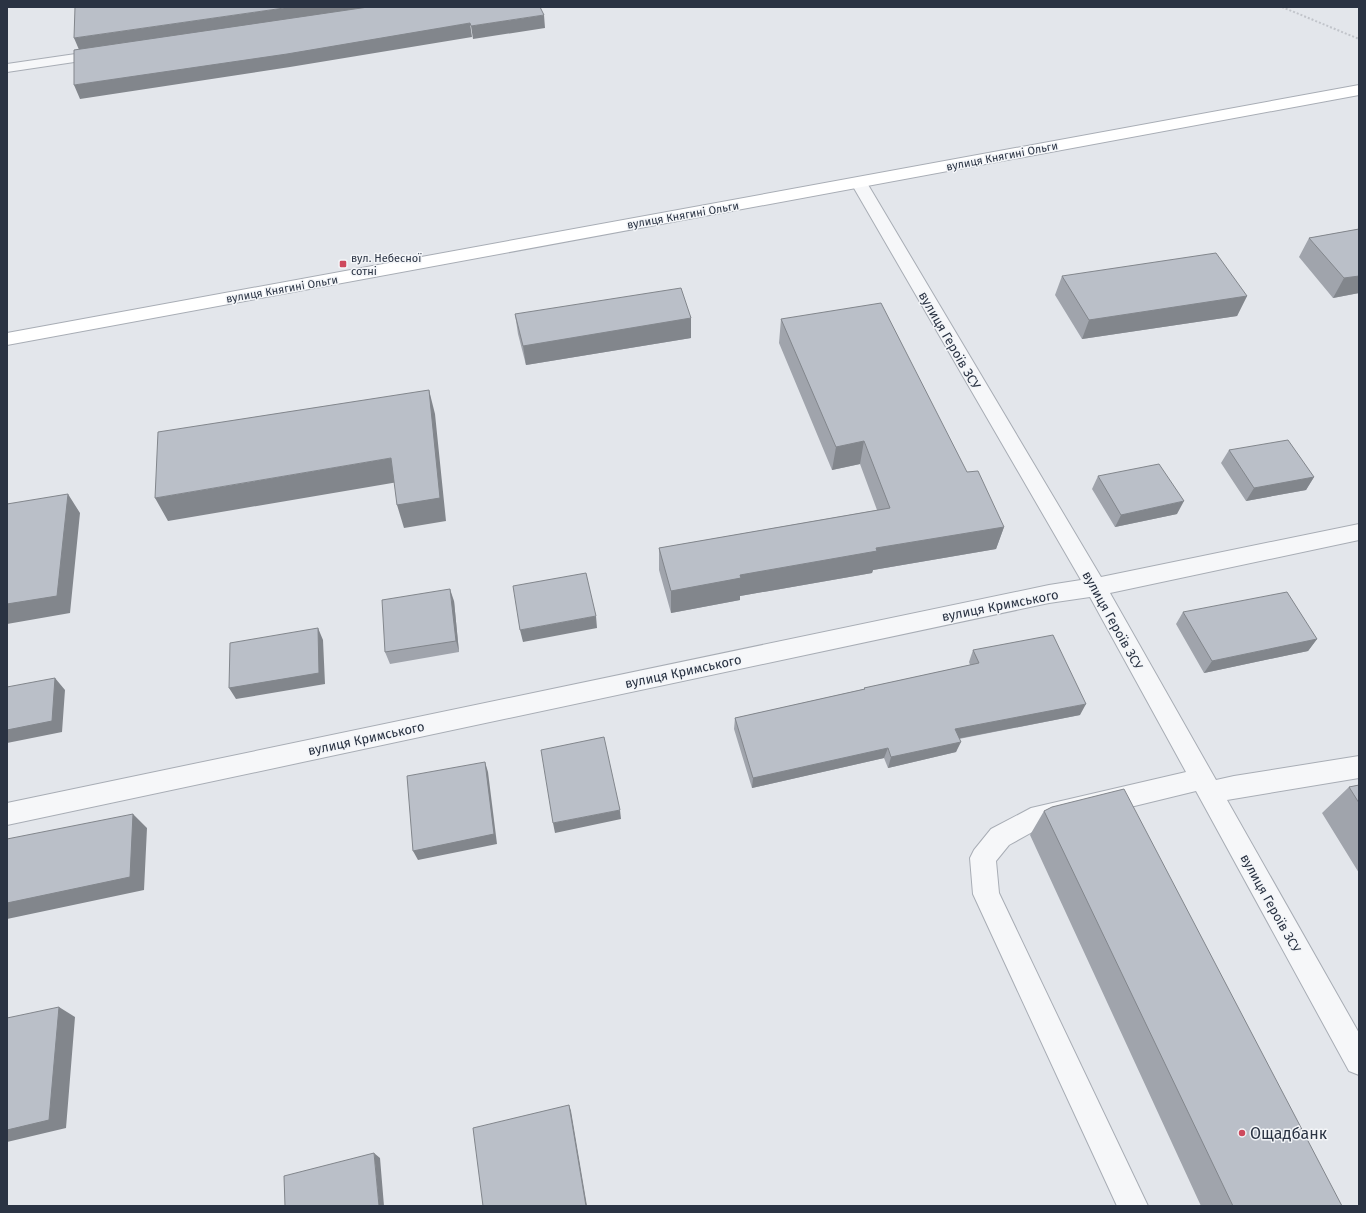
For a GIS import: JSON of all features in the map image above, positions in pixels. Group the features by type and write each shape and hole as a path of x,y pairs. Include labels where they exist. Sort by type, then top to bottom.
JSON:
{"street":[{"path":"7,68 117,52"},
{"name":"вулиця Княгині Ольги","path":"7,339 1359,90"},
{"name":"вулиця Героїв ЗСУ","path":"859,183 1096,588 1359,1061"},
{"name":"вулиця Кримського","path":"7,814 1050,594 1096,588 1359,532"},
{"path":"1133,1206 986,894 983,858 1000,837 1031,820 1206,786 1234,787 1359,767"}],"path":[{"path":"1282,7 1359,39"}],"building":[{"path":"75,7 291,7 74,38"},
{"path":"368,7 540,7 544,15 471,26 470,23 287,54 74,85 74,50"},
{"path":"1359,229 1359,276 1344,278 1309,238"},
{"path":"1216,253 1247,296 1089,320 1062,276"},
{"path":"681,288 691,318 523,346 515,314"},
{"path":"881,303 967,472 978,471 1004,527 876,548 877,551 740,575 741,578 671,591 659,548 890,508 864,441 836,447 781,319"},
{"path":"429,390 440,498 397,505 391,458 155,498 158,432"},
{"path":"1288,440 1314,477 1254,488 1229,450"},
{"path":"1159,464 1184,501 1121,515 1098,476"},
{"path":"68,494 57,596 7,604 7,504"},
{"path":"586,573 596,616 520,630 513,586"},
{"path":"450,589 456,641 385,652 382,600"},
{"path":"1287,592 1317,639 1212,661 1183,612"},
{"path":"318,628 319,673 229,688 230,643"},
{"path":"1053,635 1086,704 955,729 961,742 891,757 888,748 753,778 735,718 979,663 973,650"},
{"path":"55,678 52,721 7,730 7,687"},
{"path":"604,737 620,810 553,823 541,750"},
{"path":"485,762 494,834 413,851 407,776"},
{"path":"1359,785 1359,803 1349,787"},
{"path":"1124,789 1342,1206 1233,1206 1044,811 1052,807"},
{"path":"133,814 130,877 7,903 7,839"},
{"path":"59,1007 49,1120 7,1130 7,1018"},
{"path":"569,1105 586,1206 483,1206 473,1128"},
{"path":"374,1153 379,1206 285,1206 284,1176"}],"place":[{"name":"вул. Небесної сотні","path":"343,264"},
{"name":"Ощадбанк","path":"1242,1133"}]}
